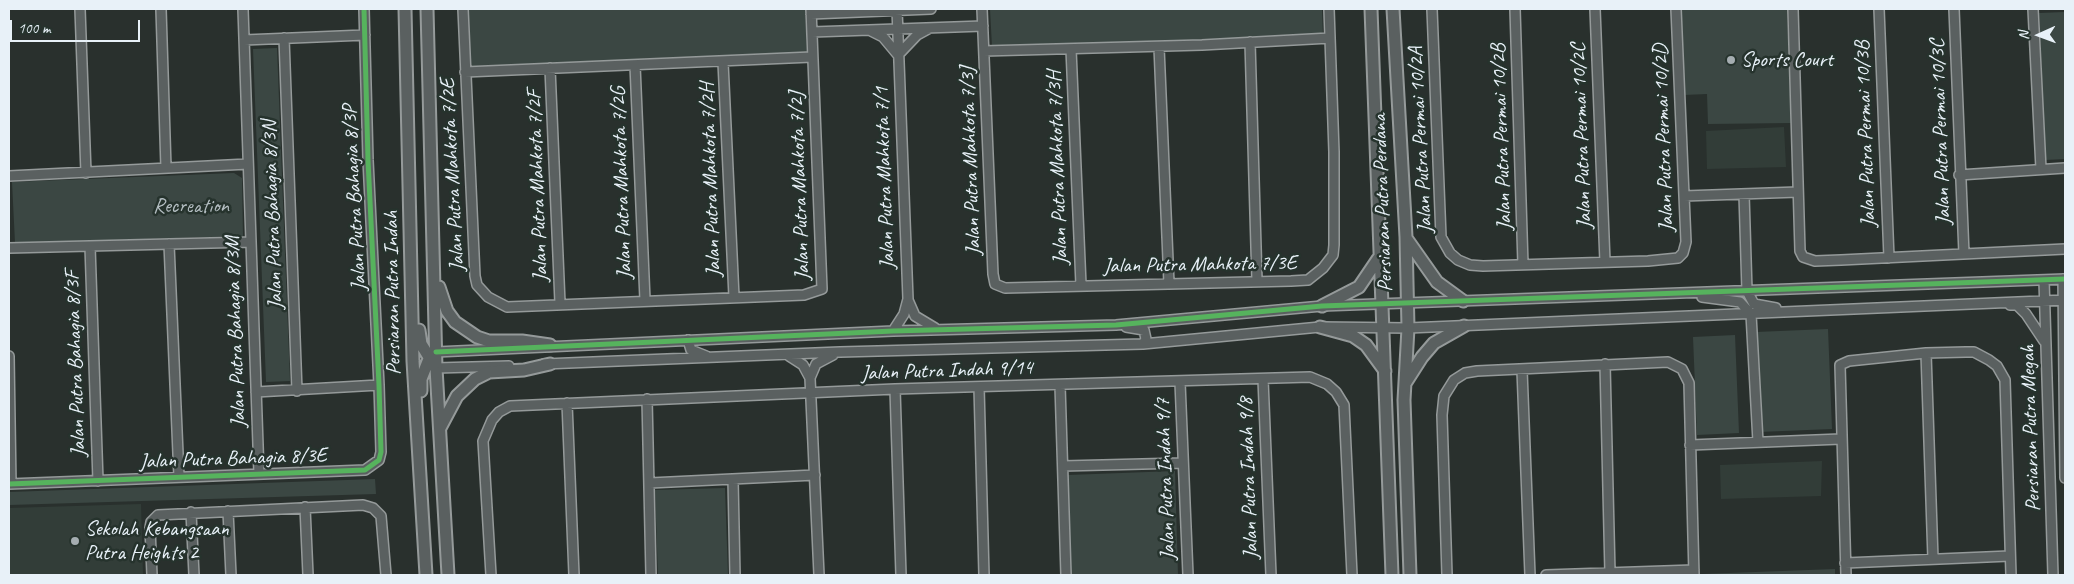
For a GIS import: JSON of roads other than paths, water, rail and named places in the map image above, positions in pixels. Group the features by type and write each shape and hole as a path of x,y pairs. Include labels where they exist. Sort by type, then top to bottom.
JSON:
{"main road":[{"name":"Persiaran Putra Indah","path":"404,9 412,291 418,445 426,575"},
{"name":"Persiaran Putra Indah","path":"426,9 434,261 434,360 440,429 448,575"},
{"name":"Persiaran Putra Perdana","path":"1371,9 1378,259 1386,373 1392,575"},
{"name":"Persiaran Putra Perdana","path":"1393,9 1406,237 1408,328 1404,400 1410,575"},
{"path":"1406,237 1436,282 1463,301"},
{"path":"1322,306 1359,287 1378,259"},
{"path":"434,261 440,296 455,322 467,331 489,341 522,341 550,345"},
{"path":"412,291 417,307 421,344 434,360 421,379 421,418 418,445"},
{"path":"1404,400 1406,383 1422,357 1439,340 1464,326"},
{"path":"1320,327 1353,336 1366,345 1386,373"},
{"path":"440,429 457,396 475,379 489,372 524,370 550,364"},
{"path":"423,526 429,541 430,565 437,571 443,566 443,540 446,526"}],"street":[{"path":"80,9 86,173"},
{"path":"161,9 166,168"},
{"name":"Jalan Putra Bahagia 8/3M","path":"243,9 259,474"},
{"name":"Jalan Putra Bahagia 8/3P","path":"364,9 368,160 380,386"},
{"name":"Jalan Putra Mahkota 7/2E","path":"464,9 465,72 475,276 477,285 488,297 507,307 560,303 734,298"},
{"path":"811,15 930,9"},
{"name":"Jalan Putra Mahkota 7/3J","path":"982,9 993,279 1000,287 1022,288"},
{"name":"Jalan Putra Mahkota 7/3E","path":"1022,288 1308,280 1323,268 1333,254 1334,152 1329,9"},
{"name":"Jalan Putra Permai 10/2A","path":"1432,9 1441,237 1450,253 1458,260 1470,264 1523,265 1672,259"},
{"name":"Jalan Putra Permai 10/2B","path":"1515,9 1523,265"},
{"name":"Jalan Putra Permai 10/2C","path":"1595,9 1605,262"},
{"name":"Jalan Putra Permai 10/2D","path":"1672,259 1683,253 1686,242 1676,9"},
{"path":"1794,9 1801,255 1809,260 1820,261 2065,250"},
{"name":"Jalan Putra Permai 10/3B","path":"1878,9 1889,258"},
{"name":"Jalan Putra Permai 10/3C","path":"1954,9 1959,175 1964,254"},
{"path":"2033,9 2041,169"},
{"name":"Jalan Putra Mahkota 7/1","path":"893,331 904,314 908,300 897,10"},
{"name":"Jalan Putra Mahkota 7/2J","path":"734,298 804,295 822,289 811,15"},
{"path":"812,32 983,26"},
{"path":"868,31 883,37 898,55 917,35 934,28"},
{"path":"244,40 365,35"},
{"name":"Jalan Putra Bahagia 8/3N","path":"284,38 296,390"},
{"path":"984,51 1159,47 1330,38"},
{"path":"1250,42 1258,281"},
{"path":"1159,47 1169,284"},
{"name":"Jalan Putra Mahkota 7/3H","path":"1070,49 1081,285"},
{"path":"465,72 812,57"},
{"name":"Jalan Putra Mahkota 7/2H","path":"724,62 734,298"},
{"name":"Jalan Putra Mahkota 7/2G","path":"635,65 644,300"},
{"name":"Jalan Putra Mahkota 7/2F","path":"550,68 560,303"},
{"path":"9,176 248,164"},
{"path":"1959,175 2065,168"},
{"path":"1684,196 1798,192"},
{"path":"1744,194 1747,291 1754,304 1781,309 1785,312"},
{"path":"9,248 251,242"},
{"path":"169,244 179,477"},
{"name":"Jalan Putra Bahagia 8/3F","path":"90,246 98,481"},
{"path":"1746,275 1768,290"},
{"path":"1735,291 1741,286 1746,275"},
{"path":"434,360 550,345 937,329 1116,325 1322,306 2064,279"},
{"name":"Persiaran Putra Megah","path":"2064,279 2065,478"},
{"name":"Persiaran Putra Megah","path":"2044,280 2053,575"},
{"path":"1692,293 1703,297 1740,302 1751,314 1758,442"},
{"name":"Jalan Putra Mahkota 7/1","path":"908,300 916,316 937,329"},
{"path":"434,360 550,364 840,352 1144,344 1320,327 1408,328 1464,326 2064,300"},
{"path":"1995,303 2017,305 2031,320 2046,343"},
{"path":"1752,333 1762,319 1771,313"},
{"path":"1738,314 1752,333"},
{"path":"1116,325 1144,330 1146,338 1144,344"},
{"path":"688,340 691,350 710,358"},
{"path":"810,378 816,364 840,352"},
{"path":"1846,575 1839,368 1842,363 1926,353 1974,352 1997,366 2005,380 2011,575"},
{"path":"1926,353 1934,559"},
{"path":"778,355 798,360 810,378 819,575"},
{"path":"9,356 10,484"},
{"path":"1448,575 1443,444 1444,396 1454,380 1465,372 1610,364 1668,362 1682,369 1688,383 1694,572 1546,575"},
{"path":"1610,364 1610,573"},
{"path":"1522,370 1530,575"},
{"name":"Jalan Putra Indah 9/14","path":"491,575 484,446 486,430 498,412 510,406 895,389 1310,378 1327,384 1336,392 1344,405 1352,575"},
{"name":"Jalan Putra Indah 9/8","path":"1263,379 1270,575"},
{"name":"Jalan Putra Indah 9/7","path":"1180,382 1188,575"},
{"path":"1060,385 1066,575"},
{"path":"256,392 380,386"},
{"name":"Jalan Putra Bahagia 8/3E","path":"10,484 365,470 379,460 381,452 380,386"},
{"path":"979,387 984,575"},
{"path":"895,389 901,575"},
{"path":"647,400 651,575"},
{"path":"567,403 574,575"},
{"path":"1690,445 1841,439"},
{"path":"1063,466 1182,463"},
{"path":"650,484 815,475"},
{"path":"733,480 735,575"},
{"path":"152,575 151,522 158,515 228,510 369,505 377,511 382,522 386,575"},
{"path":"305,507 308,575"},
{"path":"228,510 231,575"},
{"path":"192,512 194,575"},
{"path":"1845,563 2010,556"}],"place":[{"name":"Sports Court","path":"1731,60"},
{"name":"Sekolah Kebangsaan Putra Heights 2","path":"75,541"}],"park label":[{"name":"Recreation","path":"191,206"}]}
